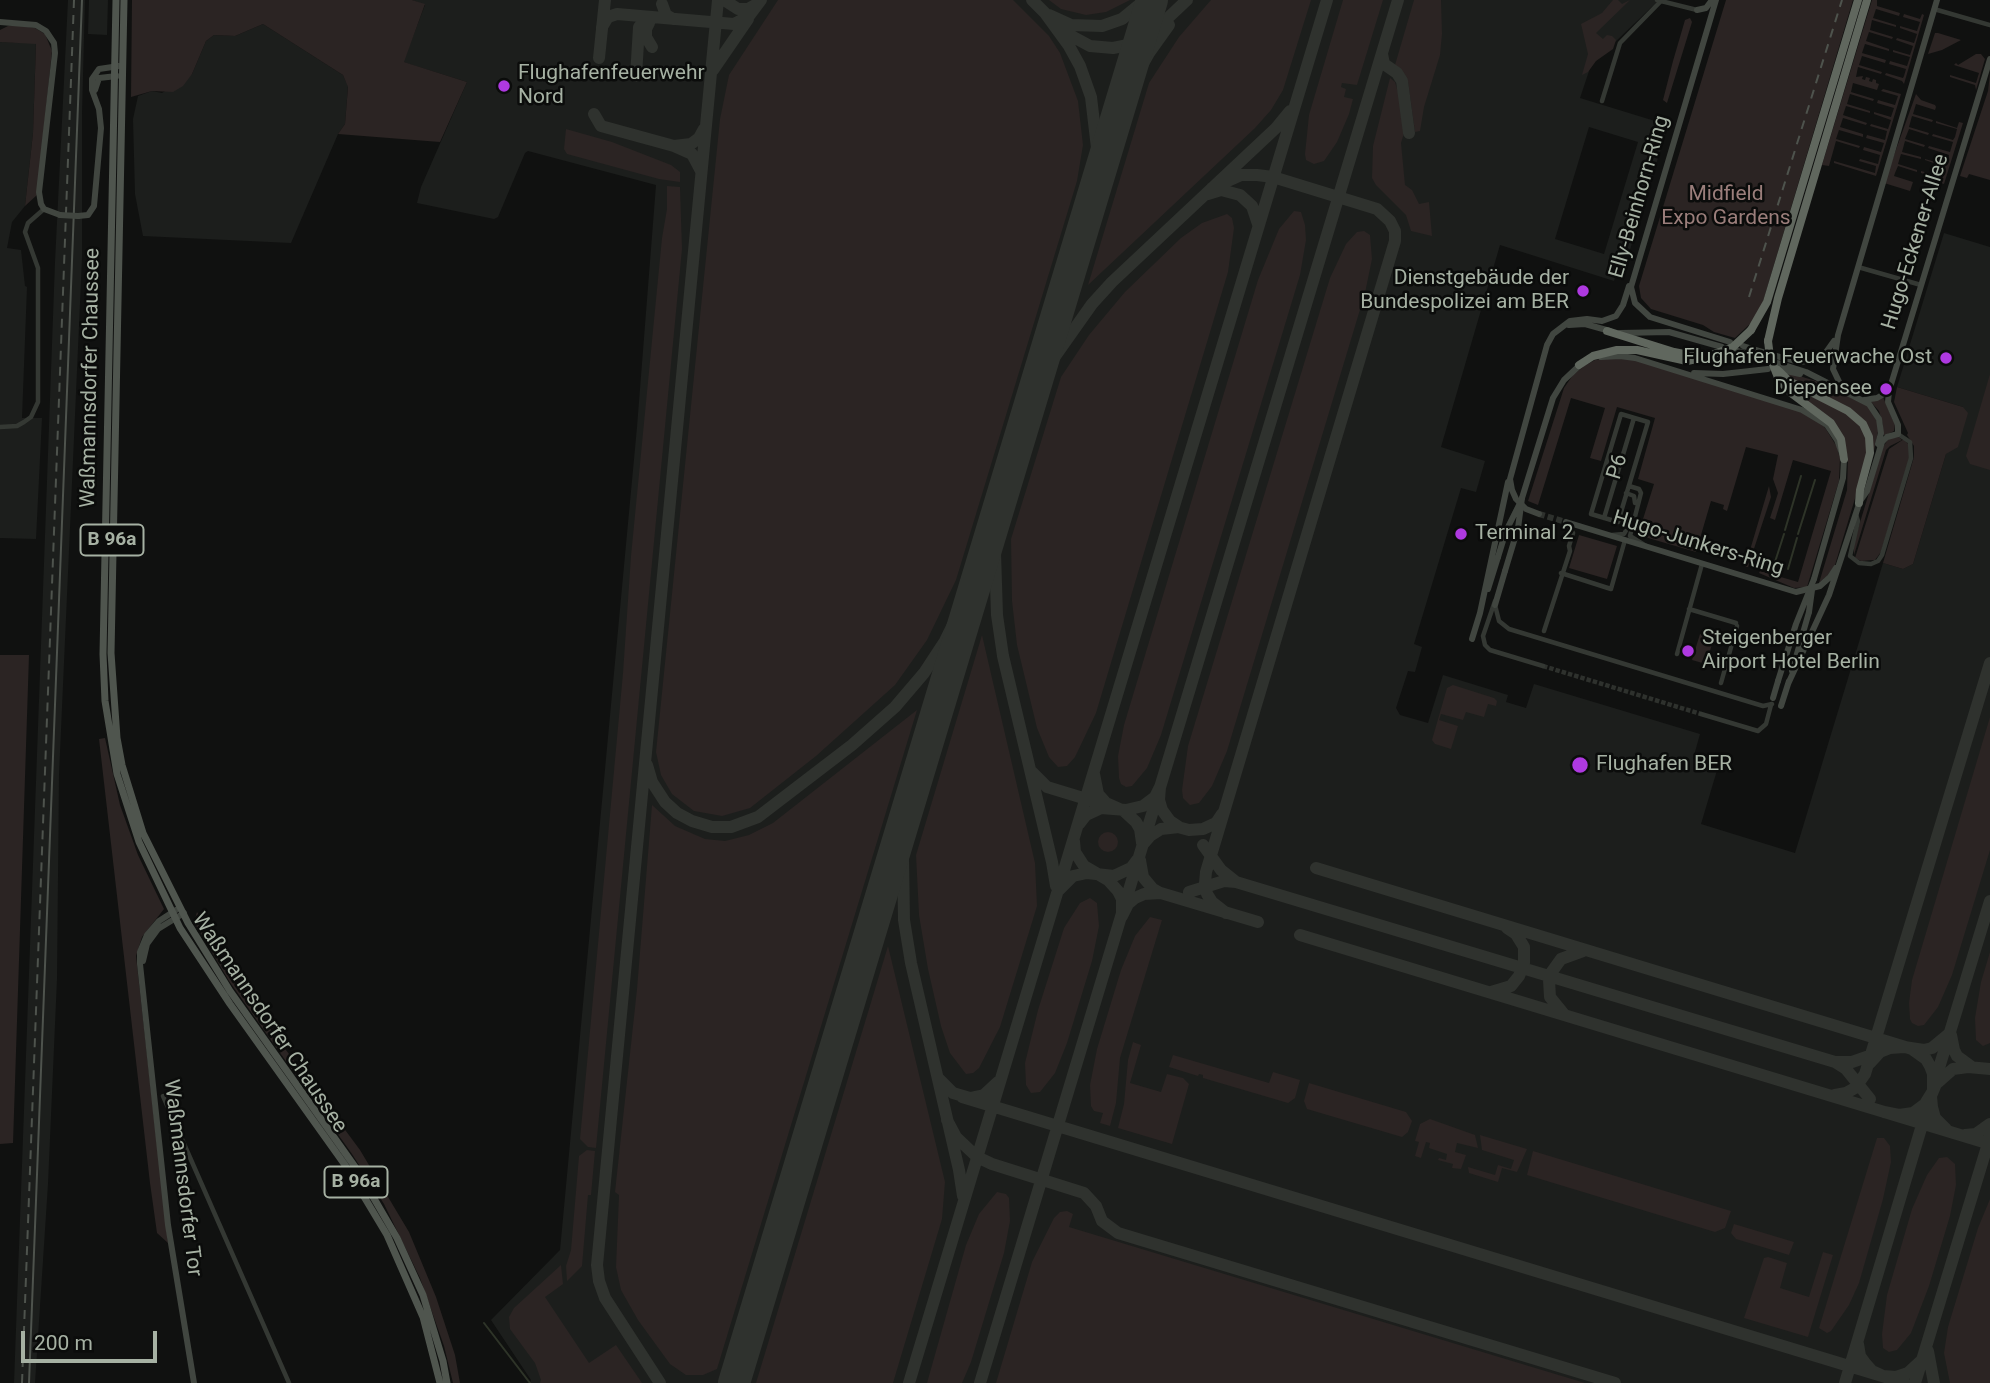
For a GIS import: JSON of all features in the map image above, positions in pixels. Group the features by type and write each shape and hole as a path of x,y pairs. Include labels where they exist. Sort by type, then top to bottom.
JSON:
{"highway":[{"path":"1579,365 1593,356 1617,350 1637,350 1687,361 1733,347 1751,330 1767,302 1858,0"},
{"path":"1844,459 1841,439 1831,423 1791,393 1772,362 1768,341 1778,298 1867,0"},
{"path":"1607,331 1674,352 1706,357"},
{"path":"1784,381 1848,411 1864,425 1869,437 1870,453 1859,503"}],"main road":[{"name":"Waßmannsdorfer Chaussee","path":"116,0 103,654 111,749 139,842 174,915 230,1004 345,1165 387,1235 423,1317 440,1383"},
{"name":"Waßmannsdorfer Chaussee","path":"124,0 111,653 117,738 128,788 143,833 182,910 230,991 358,1171 397,1238 423,1295 447,1383"}],"street":[{"path":"1602,101 1620,43 1659,1 1696,10 1706,8 1714,0"},
{"name":"Elly-Beinhorn-Ring","path":"1714,0 1631,281 1635,303 1646,315 1730,342"},
{"path":"1843,390 1833,369 1838,335 1937,0"},
{"path":"1934,9 1990,25"},
{"path":"1696,10 1709,23"},
{"path":"2,24 39,27 49,33 55,45 39,192 44,209 60,215 88,215 94,206 101,128 99,109 91,86 95,73 104,67 123,66"},
{"name":"Hugo-Eckener-Allee","path":"1889,390 1990,59"},
{"path":"94,95 99,78 123,76"},
{"path":"0,428 17,426 24,422 31,417 38,402 38,268 25,232 29,223 44,209"},
{"path":"1857,267 1921,285"},
{"path":"1480,613 1510,474 1548,341 1564,326 1578,319 1602,321 1616,316 1623,305 1631,281"},
{"path":"1564,326 1586,324 1607,331 1632,334 1669,332 1722,347"},
{"path":"1673,369 1715,374 1772,362 1813,360 1828,351 1838,335"},
{"path":"1740,349 1807,372 1864,400 1889,390"},
{"path":"1472,639 1506,531 1522,498 1553,398 1563,380 1579,365 1599,358 1620,356 1673,369 1752,394 1812,414 1833,433 1844,459 1840,492 1767,722 1758,731 1701,714"},
{"path":"1859,503 1867,491 1882,442 1887,437 1898,434 1898,425 1888,402 1889,390"},
{"name":"Hugo-Junkers-Ring","path":"1788,684 1829,595 1881,433 1877,414 1864,400"},
{"name":"P6","path":"1621,414 1634,418 1648,422 1618,522 1591,514 1621,414"},
{"name":"P6","path":"1604,518 1634,418"},
{"name":"Hugo-Junkers-Ring","path":"1856,514 1858,521 1850,556 1859,563 1871,564 1878,561 1882,555 1912,458 1910,442 1898,434"},
{"path":"1510,474 1510,486 1516,499 1526,509 1539,514"},
{"path":"1629,486 1639,489 1641,493 1630,536 1648,547"},
{"path":"1608,535 1622,535 1628,529 1636,499 1626,493"},
{"path":"1522,498 1518,528 1500,591 1483,636 1485,645 1490,650 1543,666"},
{"name":"Hugo-Junkers-Ring","path":"1566,522 1796,592 1807,591 1823,583 1834,572 1851,520 1856,514"},
{"path":"1544,631 1570,551 1573,533 1566,522"},
{"path":"1573,533 1587,528"},
{"path":"1561,573 1611,589 1625,540"},
{"path":"1677,654 1702,564"},
{"path":"1782,706 1809,612 1814,579"},
{"path":"1495,603 1499,621 1509,629 1763,706 1772,701"},
{"path":"1689,609 1737,625 1721,683"},
{"name":"Waßmannsdorfer Tor","path":"182,910 155,925 144,940 139,959 162,1179 194,1383"},
{"path":"163,1097 289,1383"}],"shaded area":[{"path":"68,0 85,0 82,258 59,775 57,979 48,1184 35,1383 14,1383 55,262"},
{"path":"89,0 108,0 107,35 88,34"},
{"path":"412,0 1659,0 1591,65 1580,98 1668,125 1629,253 1618,268 1614,281 1500,245 1441,447 1485,461 1476,492 1461,488 1414,644 1422,647 1415,672 1408,671 1396,708 1400,715 1428,723 1443,675 1508,695 1506,702 1526,708 1534,684 1700,734 1693,759 1718,767 1701,824 1795,853 1883,563 1903,569 1913,564 1963,407 1897,387 1944,233 1990,247 1990,1383 530,1383 531,1380 491,1320 560,1250 637,427 656,185 528,151 498,217 494,219 417,203 421,187 467,82 403,62 425,5","holes":["1589,127 1638,142 1604,254 1555,239"]},
{"path":"263,24 343,75 348,86 345,124 338,134 291,243 143,236 135,194 133,119 138,96 152,91 162,93 192,74 206,41 214,35 235,36"},
{"path":"0,42 36,43 33,133 25,206 12,222 7,248 21,250 27,287 22,418 42,418 36,539 0,538"}],"green space":[{"path":"132,0 412,0 425,4 404,62 467,82 440,142 338,134 345,124 348,87 343,75 263,24 235,36 214,35 206,41 192,74 183,86 173,92 152,91 131,97"},
{"path":"778,0 1013,0 1049,36 1060,53 1078,101 1083,145 1077,181 956,580 927,640 895,685 816,756 750,808 722,816 694,811 672,794 661,775 656,752 720,119 729,75"},
{"path":"1049,0 1130,0 1106,12 1086,15 1061,9"},
{"path":"1211,0 1311,0 1283,90 1271,110 1255,128 1088,285 1149,83 1179,37"},
{"path":"1343,0 1383,0 1357,85 1342,83 1341,87 1346,89 1344,97 1353,99 1349,114 1337,142 1324,161 1314,164 1306,160 1305,154 1309,115"},
{"path":"1414,0 1441,0 1442,34 1440,55 1424,107 1420,131 1415,132 1408,82 1395,65"},
{"path":"1613,0 1622,4 1630,0 1596,33 1603,39 1607,35 1612,36 1616,40 1613,49 1582,75 1588,54 1581,24 1602,13"},
{"name":"Midfield Expo Gardens","path":"1726,0 1853,0 1762,305 1752,322 1735,338 1651,309 1641,298 1639,286"},
{"path":"1872,0 1877,0 1877,6 1900,13 1899,16 1876,9 1873,18 1896,27 1872,20 1870,30 1893,37 1892,39 1869,32 1866,41 1889,51 1865,44 1862,53 1886,60 1885,63 1862,56 1859,65 1882,72 1881,74 1858,67 1856,77 1863,76 1862,79 1865,80 1866,77 1870,78 1869,81 1872,82 1873,79 1879,84 1877,90 1853,83 1851,92 1874,99 1873,101 1850,94 1847,104 1870,113 1846,106 1843,115 1867,123 1866,125 1843,118 1840,127 1863,134 1863,137 1839,130 1836,139 1860,146 1859,148 1836,141 1829,166 1822,165"},
{"path":"1904,14 1920,19 1922,14 1924,15 1904,84 1885,75 1886,73 1903,78 1906,69 1889,64 1890,61 1907,66 1910,57 1893,52 1910,55 1913,46 1896,40 1897,38 1914,43 1917,34 1900,28 1917,31 1920,22 1903,17"},
{"path":"1690,18 1692,22 1667,103 1663,100 1673,61 1685,20"},
{"path":"8,26 35,28 45,34 52,51 37,195 25,206 33,133 36,44 0,42 0,30"},
{"path":"1935,33 1938,33 1961,40 1928,54"},
{"path":"1981,54 1985,59 1976,90 1975,85 1950,75 1976,83 1979,73 1954,65"},
{"path":"1990,74 1990,180 1969,174 1967,178 1960,176 1988,91"},
{"path":"1390,78 1395,82 1399,95 1404,133 1401,143 1405,185 1412,190 1419,204 1429,202 1432,236 1411,231 1406,215 1372,178 1373,146"},
{"path":"1883,89 1901,94 1876,176 1834,163 1875,173 1876,166 1859,161 1860,159 1878,164 1880,155 1863,150 1864,147 1881,152 1884,143 1866,138 1867,135 1885,140 1887,131 1870,126 1871,124 1888,129 1891,120 1874,112 1891,117 1894,108 1877,103 1878,100 1895,105 1898,96 1881,91"},
{"path":"1916,94 1921,100 1936,107 1935,110 1916,104 1913,114 1933,120 1932,122 1912,116 1909,127 1929,133 1928,135 1909,129 1905,139 1925,145 1924,147 1905,141 1902,152 1921,159 1901,154 1898,164 1917,172 1898,166 1894,176 1913,182 1910,191 1884,183"},
{"path":"1936,121 1957,128 1959,122 1963,123 1944,184 1941,183 1942,179 1921,173 1943,177 1945,167 1925,159 1946,165 1949,155 1928,148 1929,146 1950,152 1953,142 1932,136 1933,134 1953,140 1955,137 1957,129"},
{"path":"566,129 612,142 671,165 680,172 680,182 659,179 567,154 564,149"},
{"path":"667,186 680,187 682,249 596,1148 588,1147 580,1139 623,673 631,556 667,209"},
{"path":"1294,211 1301,212 1305,225 1306,240 1300,275 1161,735 1147,768 1132,786 1126,787 1121,784 1119,778 1118,756 1124,725 1258,280 1279,229"},
{"path":"1227,214 1232,218 1234,228 1228,272 1096,713 1075,757 1067,766 1058,767 1049,757 1037,728 1017,645 1012,601 1011,539 1061,377 1089,335 1125,292 1181,238 1202,223"},
{"path":"1364,231 1370,235 1372,259 1365,293 1227,751 1212,786 1199,803 1190,805 1183,798 1182,790 1188,746 1330,278 1346,244 1357,232"},
{"path":"1625,357 1802,412 1824,426 1837,447 1840,458 1839,481 1807,587 1794,588 1759,573 1760,571 1798,582 1831,471 1793,460 1775,520 1770,518 1778,493 1773,479 1778,455 1746,447 1727,511 1723,509 1724,505 1711,501 1696,552 1638,535 1654,484 1638,479 1655,418 1617,407 1601,461 1590,458 1605,408 1571,398 1538,505 1528,501 1564,388 1584,366 1595,360"},
{"path":"1786,372 1816,381 1868,406 1879,427 1874,451 1864,421 1793,380"},
{"path":"1990,374 1990,470 1970,464 1966,456"},
{"path":"1789,386 1857,420 1867,438 1866,462 1835,565 1819,583 1847,490 1848,458 1845,447"},
{"path":"1897,387 1963,407 1968,413 1958,447 1946,454 1913,564 1903,569 1883,563 1914,457 1914,446 1894,402"},
{"path":"1883,397 1895,425 1894,431 1886,435 1883,435 1879,411 1871,402"},
{"path":"1899,437 1902,440 1886,450 1854,555 1854,542 1883,447 1889,438"},
{"path":"1904,439 1909,445 1909,459 1881,552 1875,560 1861,561 1855,558 1889,449"},
{"path":"1769,486 1771,497 1748,567 1745,567"},
{"path":"1579,535 1617,546 1607,579 1569,568"},
{"path":"1700,634 1714,638 1706,664 1692,660"},
{"path":"982,635 1035,863 1037,906 1000,1027 979,1068 966,1074 950,1053 941,1026 919,915 916,855"},
{"path":"0,655 29,655 13,1143 0,1144"},
{"path":"1453,685 1497,701 1496,706 1488,704 1484,717 1466,712 1463,720 1441,714 1439,720 1458,726 1451,749 1435,744 1432,740 1447,688"},
{"path":"917,710 717,1369 703,1375 686,1375 670,1364 638,1320 621,1290 616,1267 619,1195 615,1192 637,989 652,805 675,826 705,839 725,841 749,835 773,823"},
{"path":"1990,717 1990,850 1952,975 1938,1007 1924,1025 1918,1026 1910,1019 1912,980"},
{"path":"105,738 120,805 138,855 164,909 142,937 136,956 168,1243 157,1233 150,1183 99,739"},
{"path":"1108,832 1115,835 1118,842 1115,849 1108,852 1101,849 1098,842 1101,835"},
{"path":"1090,898 1097,903 1099,926 1092,961 1055,1073 1040,1092 1031,1093 1026,1085 1025,1063 1038,1010 1064,928 1080,903"},
{"path":"197,912 249,1000 360,1150 409,1232 436,1297 455,1355 460,1383 453,1383 444,1346 420,1278 384,1204 352,1154 229,981 194,922"},
{"path":"1150,917 1162,920 1120,1058 1116,1103 1110,1126 1100,1123 1103,1113 1094,1111 1091,1106 1090,1085 1097,1049 1121,970 1135,936"},
{"path":"888,946 945,1182 942,1219 893,1383 756,1383"},
{"path":"1990,952 1990,1043 1983,1046 1976,1040 1975,1018 1981,982"},
{"path":"1133,1042 1141,1045 1130,1083 1161,1092 1167,1074 1183,1078 1189,1084 1172,1144 1118,1128"},
{"path":"1173,1055 1269,1083 1273,1072 1300,1080 1295,1098 1288,1103 1203,1078 1203,1075 1198,1076 1169,1067"},
{"path":"1309,1083 1406,1112 1412,1121 1408,1132 1402,1137 1307,1109 1304,1101"},
{"path":"1430,1119 1475,1135 1478,1148 1457,1143 1455,1152 1466,1155 1461,1169 1452,1168 1453,1164 1438,1160 1446,1160 1447,1154 1429,1148 1430,1143 1426,1142 1421,1158 1415,1156 1419,1142 1415,1141 1420,1124"},
{"path":"1480,1135 1527,1149 1517,1172 1502,1168 1498,1182 1469,1173 1468,1167 1495,1175 1498,1165 1511,1169 1514,1160 1482,1150"},
{"path":"1877,1138 1884,1138 1890,1146 1891,1162 1883,1199 1859,1283 1849,1305 1827,1333 1819,1328"},
{"path":"587,1150 595,1151 582,1266 567,1281 566,1266 571,1250 579,1156"},
{"path":"1533,1151 1731,1211 1725,1228 1715,1232 1527,1175"},
{"path":"1947,1157 1955,1164 1956,1185 1950,1216 1929,1286 1911,1333 1897,1350 1889,1352 1883,1348 1882,1334 1887,1295 1912,1209 1927,1175 1939,1158"},
{"path":"997,1192 1006,1194 1009,1198 1010,1221 1004,1253 971,1362 962,1383 927,1383 966,1245 979,1214"},
{"path":"1990,1199 1990,1383 1950,1383 1944,1353 1948,1327 1978,1228"},
{"path":"1060,1212 1073,1214 1069,1227 1585,1383 996,1383 1032,1262 1054,1218"},
{"path":"1734,1224 1794,1242 1789,1255 1736,1239 1731,1233"},
{"path":"1823,1252 1833,1255 1808,1337 1744,1318 1764,1258 1787,1263 1780,1288 1809,1297"},
{"path":"561,1265 563,1284 545,1297 589,1363 616,1345 642,1383 540,1383 535,1363 510,1329 509,1317 514,1308"}],"waterway":[{"path":"1785,530 1801,476"},
{"path":"1798,534 1815,480"},
{"path":"1774,565 1784,534"},
{"path":"1788,569 1797,538"},
{"path":"484,1323 530,1383"}],"taxiway":[{"path":"599,58 605,0"},
{"path":"660,1383 605,1298 597,1265 718,0"},
{"path":"724,0 738,9 748,9 757,4"},
{"path":"602,27 608,17 617,14 734,24 749,16 761,0"},
{"path":"1032,0 1049,17"},
{"path":"1049,15 1071,25 1102,26 1122,19 1145,0"},
{"path":"1064,32 1090,46 1113,48 1128,45 1152,33 1187,0"},
{"path":"909,1383 1327,0"},
{"path":"980,1383 1398,0"},
{"path":"662,4 666,15 673,19"},
{"path":"1045,13 1080,66 1091,97 1097,148 1093,197"},
{"path":"1147,17 1151,25 1161,24"},
{"path":"636,76 639,27 644,21 653,18"},
{"path":"713,70 748,19"},
{"path":"649,23 646,37 652,47"},
{"path":"1112,132 1132,83 1169,25"},
{"path":"1382,54 1384,64 1397,73 1402,81 1409,133"},
{"path":"1026,418 1051,362 1092,304 1276,128 1290,111"},
{"path":"594,114 601,126 674,146"},
{"path":"701,171 692,154 674,146 691,144 699,138 704,129"},
{"path":"1212,188 1241,175 1273,177 1377,209 1390,221 1395,231 1395,241 1206,872 1207,894 1212,902 1226,913"},
{"path":"1208,194 1221,190 1240,195 1252,206 1258,224"},
{"path":"1007,481 995,552 997,615 1003,656 1056,886"},
{"path":"647,765 652,782 665,802 692,821 712,827 731,827 758,817 852,745 895,707 924,673 945,641 980,570"},
{"path":"1835,1095 1855,1088 1865,1074 1990,663"},
{"path":"1032,772 1047,787 1093,801"},
{"path":"1094,774 1098,794 1106,803 1124,811 1136,822 1142,843"},
{"path":"1079,824 1086,815 1101,808 1126,810 1143,806 1155,797 1160,787 1159,800 1162,810 1170,821 1179,827"},
{"path":"912,794 903,856 904,920 911,963 963,1196"},
{"path":"1174,826 1189,830 1203,829 1216,823 1222,814"},
{"path":"1144,843 1161,829 1179,827"},
{"path":"1074,841 1075,852 1084,866 1108,880 1118,891 1122,899 1122,916 1128,904 1135,898 1144,894 1161,893"},
{"path":"1189,892 1224,881 1236,882 1221,870 1203,845"},
{"path":"1059,890 1073,876 1087,873 1114,876 1131,868 1137,860"},
{"path":"1140,860 1143,877 1160,893"},
{"path":"1316,868 1912,1049 1926,1059 1930,1066 1933,1091 1925,1104 1913,1113 1899,1115 1884,1112"},
{"path":"1236,882 1835,1062 1846,1069 1870,1099"},
{"path":"1154,891 1258,922"},
{"path":"1935,1081 1990,901"},
{"path":"1491,992 1511,986 1524,963 1524,947 1516,934 1507,928"},
{"path":"1300,935 1990,1144"},
{"path":"1563,1013 1550,997 1551,973 1561,959 1583,951"},
{"path":"1870,1063 1880,1052 1890,1048 1932,1048 1949,1034"},
{"path":"1951,1035 1957,1056 1972,1067"},
{"path":"1835,1062 1852,1062 1875,1054"},
{"path":"1946,1129 1935,1118 1932,1107 1931,1096 1936,1084 1953,1069 1990,1069"},
{"path":"939,1079 953,1093 970,1098 984,1095 998,1082"},
{"path":"962,1097 1905,1383"},
{"path":"1845,1383 1925,1115"},
{"path":"947,1120 956,1137 977,1157 1084,1193 1096,1206 1102,1221 1118,1233 1615,1383"},
{"path":"1965,1135 1976,1134 1990,1124"},
{"path":"1915,1383 1990,1137"},
{"path":"1858,1344 1860,1356 1865,1363 1872,1371 1883,1376 1896,1377 1908,1373 1921,1361"},
{"path":"1928,1351 1934,1383"},
{"path":"733,1383 736,1379"}],"runway":[{"path":"734,1383 1152,0"}],"tunnel":[{"path":"1539,514 1566,522"},
{"path":"1543,666 1701,714"}],"tram line":[{"path":"29,1383 82,0"}],"railway":[{"path":"22,1383 74,0"},
{"path":"1749,297 1842,0"}],"place":[{"name":"Flughafenfeuerwehr Nord","path":"504,86"},
{"name":"Dienstgebäude der Bundespolizei am BER","path":"1583,291"},
{"name":"Flughafen Feuerwache Ost","path":"1946,358"},
{"name":"Diepensee","path":"1886,389"},
{"name":"Terminal 2","path":"1461,534"},
{"name":"Steigenberger Airport Hotel Berlin","path":"1688,651"},
{"name":"Flughafen BER","path":"1580,765"}]}
